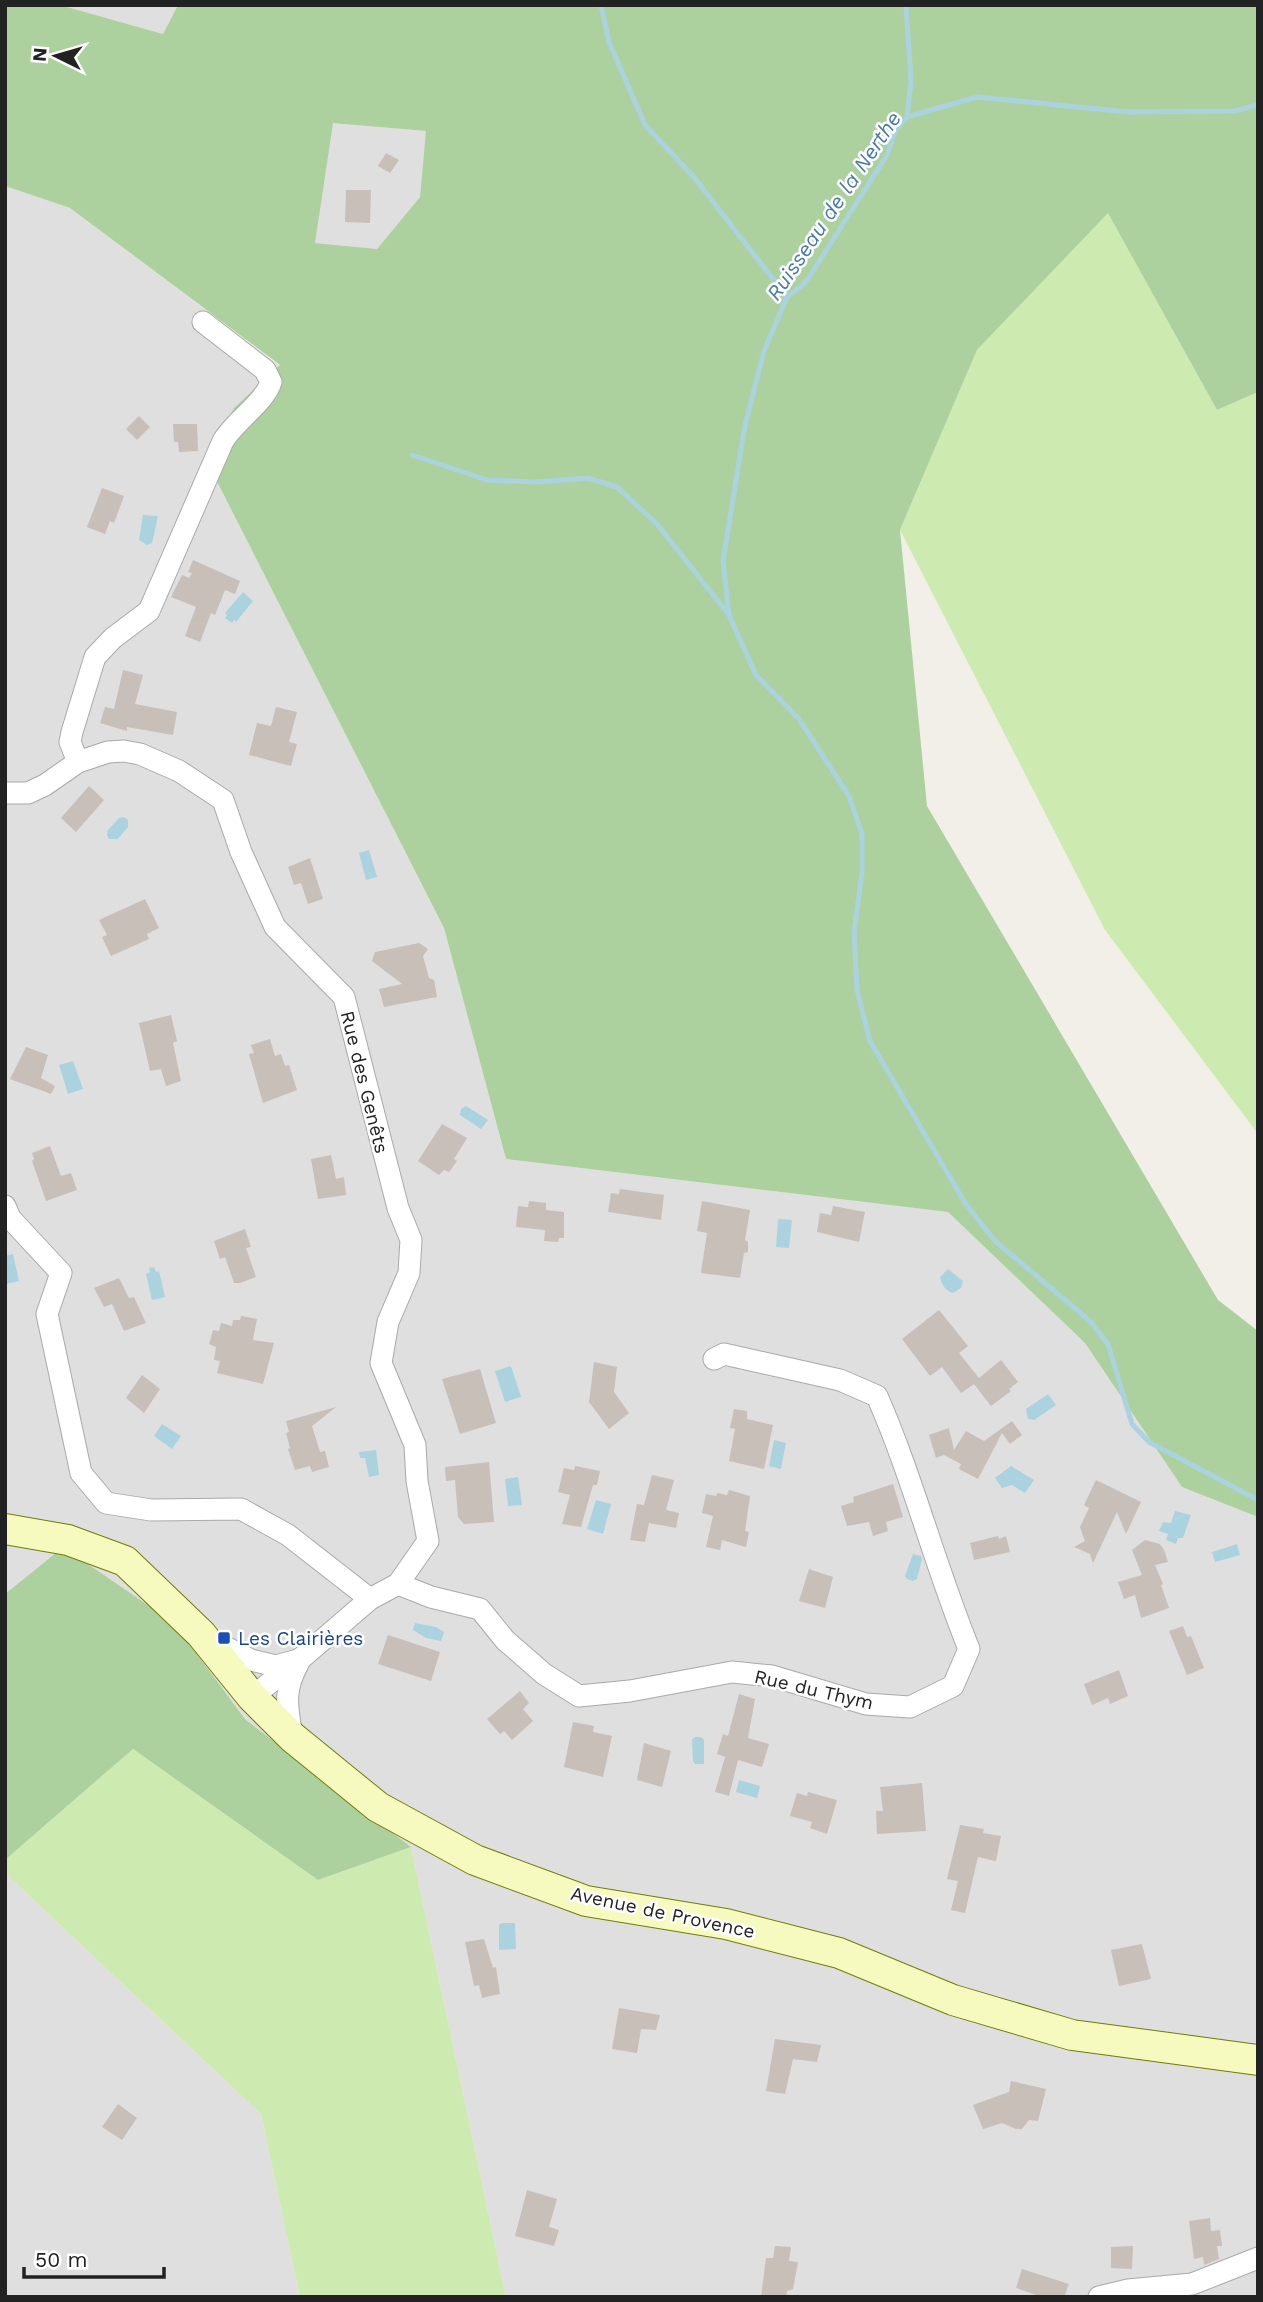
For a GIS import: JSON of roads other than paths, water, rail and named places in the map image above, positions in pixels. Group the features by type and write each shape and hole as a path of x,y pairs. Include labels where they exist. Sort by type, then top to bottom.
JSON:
{"street":[{"path":"78,762 70,742 96,657 102,648 149,611 223,441 231,428 270,387 271,382 265,370 203,322"},
{"name":"Rue des Genêts","path":"5,793 28,793 46,785 78,762 108,752 124,751 140,754 179,771 223,800 241,852 275,927 344,996 398,1208 411,1240 409,1273 388,1322 381,1363 415,1445 417,1481 428,1541 398,1584 370,1599 253,1697"},
{"path":"5,1206 10,1218 61,1273 47,1314 81,1474 106,1503 150,1510 241,1509 288,1535 370,1599"},
{"name":"Rue du Thym","path":"398,1584 431,1597 480,1609 505,1640 544,1674 579,1696 630,1691 733,1672 772,1676 866,1704 910,1707 953,1686 968,1649 877,1396 840,1380 724,1354 714,1359"},
{"name":"Avenue de Provence","path":"5,1529 68,1540 125,1561 201,1634 253,1697 292,1737 378,1807 475,1860 586,1901 726,1924 839,1953 953,2000 1072,2035 1258,2060"},
{"path":"201,1634 251,1660 276,1666 300,1660"},
{"path":"292,1737 288,1681 300,1660"},
{"path":"1099,2297 1128,2290 1192,2284 1258,2258"}],"water":[{"path":"143,515 158,516 152,543 147,545 139,540"},
{"path":"243,592 253,601 236,622 234,620 232,623 225,618 225,613"},
{"path":"119,818 128,820 128,827 118,839 109,839 108,830"},
{"path":"369,850 377,877 366,880 359,853"},
{"path":"73,1061 83,1089 68,1094 59,1065"},
{"path":"466,1106 488,1120 481,1129 460,1115 461,1109"},
{"path":"778,1219 792,1220 789,1248 776,1247"},
{"path":"13,1254 19,1281 6,1284 5,1256"},
{"path":"154,1267 156,1272 159,1271 165,1297 152,1300 146,1274 150,1272 149,1268"},
{"path":"948,1269 963,1281 961,1288 953,1293 941,1282 940,1277"},
{"path":"511,1366 521,1397 505,1402 495,1371"},
{"path":"1048,1394 1056,1405 1034,1420 1028,1419 1026,1409"},
{"path":"162,1424 181,1436 172,1449 154,1436"},
{"path":"774,1440 786,1443 781,1469 769,1466"},
{"path":"376,1450 379,1475 369,1477 365,1458 360,1458 359,1452"},
{"path":"1011,1466 1034,1480 1025,1493 1012,1485 1002,1488 995,1478"},
{"path":"518,1477 522,1505 508,1506 505,1479"},
{"path":"596,1500 611,1504 603,1534 587,1529"},
{"path":"1175,1511 1191,1515 1183,1538 1178,1538 1176,1544 1166,1540 1168,1534 1159,1531 1163,1522 1171,1523"},
{"path":"1237,1544 1240,1555 1215,1562 1212,1552"},
{"path":"913,1554 921,1556 922,1559 917,1579 913,1581 905,1576"},
{"path":"415,1623 436,1627 444,1632 441,1641 426,1638 413,1630"},
{"path":"695,1737 704,1740 704,1764 695,1764 693,1761 692,1740"},
{"path":"739,1780 760,1786 757,1798 736,1792"},
{"path":"515,1923 516,1949 499,1950 499,1925"}],"waterway":[{"path":"601,5 609,42 645,125 693,176 787,297"},
{"path":"906,5 911,81 907,117"},
{"name":"Ruisseau de la Nerthe","path":"1258,105 1234,111 1128,112 977,97 907,117 896,129 887,155 806,282 787,297 764,351 745,425 723,561 729,615 756,675 799,719 849,796 862,834 862,873 854,932 857,990 870,1041 965,1203 994,1240 1091,1322 1108,1344 1132,1424 1149,1442 1258,1500"},
{"path":"412,455 487,480 536,482 588,478 617,487 657,524 729,615"}],"place":[{"name":"Les Clairières","path":"224,1638"}]}
